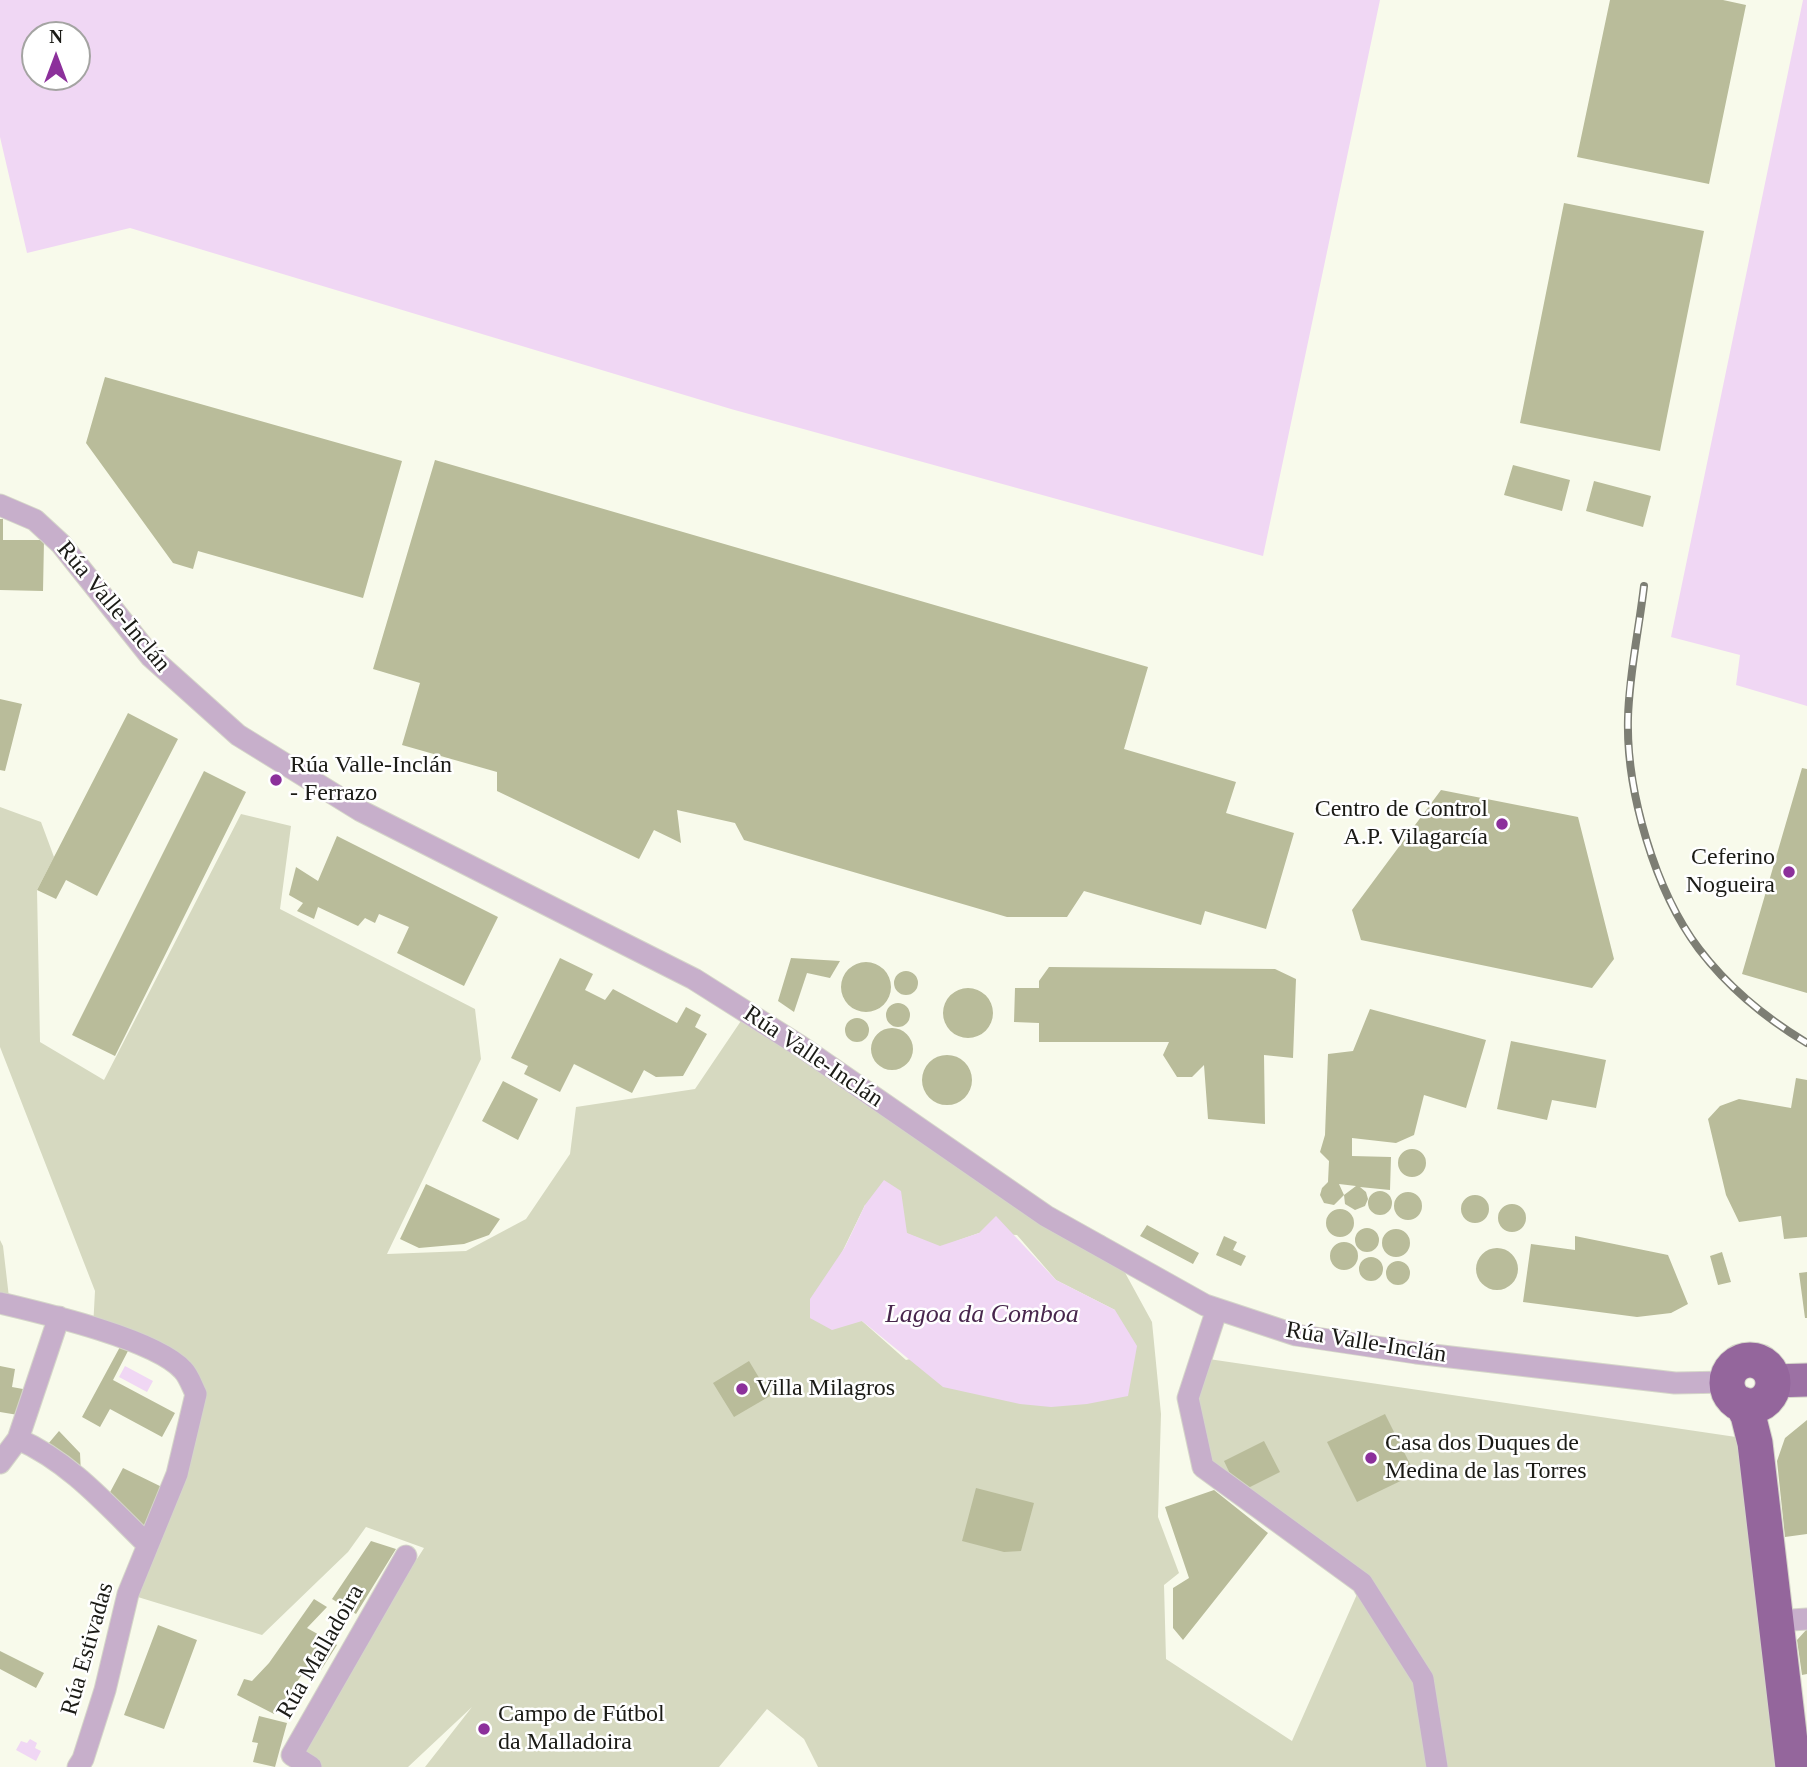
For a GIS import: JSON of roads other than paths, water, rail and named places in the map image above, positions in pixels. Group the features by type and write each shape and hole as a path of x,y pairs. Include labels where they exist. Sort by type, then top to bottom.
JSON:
{"highway":[{"path":"1752,1392 1751,1424 1757,1460 1792,1620 1793,1767"}],"main road":[{"name":"Rúa Valle-Inclán","path":"1752,1392 1807,1380"}],"street":[{"name":"Rúa Valle-Inclán","path":"0,505 35,520 61,544 151,657 238,735 361,811 590,924 694,979 800,1046 1046,1216 1217,1309 1296,1335 1416,1353 1752,1392"},
{"name":"Rúa Estivadas","path":"0,1303 59,1317 149,1348 183,1369 196,1394 177,1474 128,1594 105,1690 78,1767"},
{"path":"1217,1309 1188,1398 1203,1467 1362,1583 1423,1679 1437,1767"},
{"path":"0,1462 18,1439 59,1317"},
{"path":"18,1439 44,1451 71,1471 148,1545"},
{"name":"Rúa Malladoira","path":"311,1767 292,1755 406,1556"}],"water":[{"path":"0,0 1380,0 1263,556 731,409 130,228 27,253 0,137"},
{"path":"1803,0 1807,0 1807,706 1736,685 1740,655 1671,637"},
{"name":"Lagoa da Comboa","path":"884,1180 901,1191 907,1233 940,1246 979,1233 996,1216 1056,1280 1115,1310 1137,1346 1128,1396 1087,1404 1051,1407 1020,1404 943,1387 862,1321 832,1330 810,1318 810,1299 845,1247 865,1205"},
{"path":"125,1366 153,1381 147,1392 119,1377"},
{"path":"30,1739 37,1743 35,1748 41,1751 36,1761 16,1750 21,1741 27,1743"}],"railway":[{"path":"1644,586 1630,685 1629,747 1638,808 1657,870 1683,925 1710,963 1749,1001 1777,1024 1807,1043"}],"place":[{"name":"Rúa Valle-Inclán - Ferrazo","path":"276,780"},
{"name":"Centro de Control A.P. Vilagarcía","path":"1502,824"},
{"name":"Ceferino Nogueira","path":"1789,872"},
{"name":"Villa Milagros","path":"742,1389"},
{"name":"Casa dos Duques de Medina de las Torres","path":"1371,1458"},
{"name":"Campo de Fútbol da Malladoira","path":"484,1729"}]}
